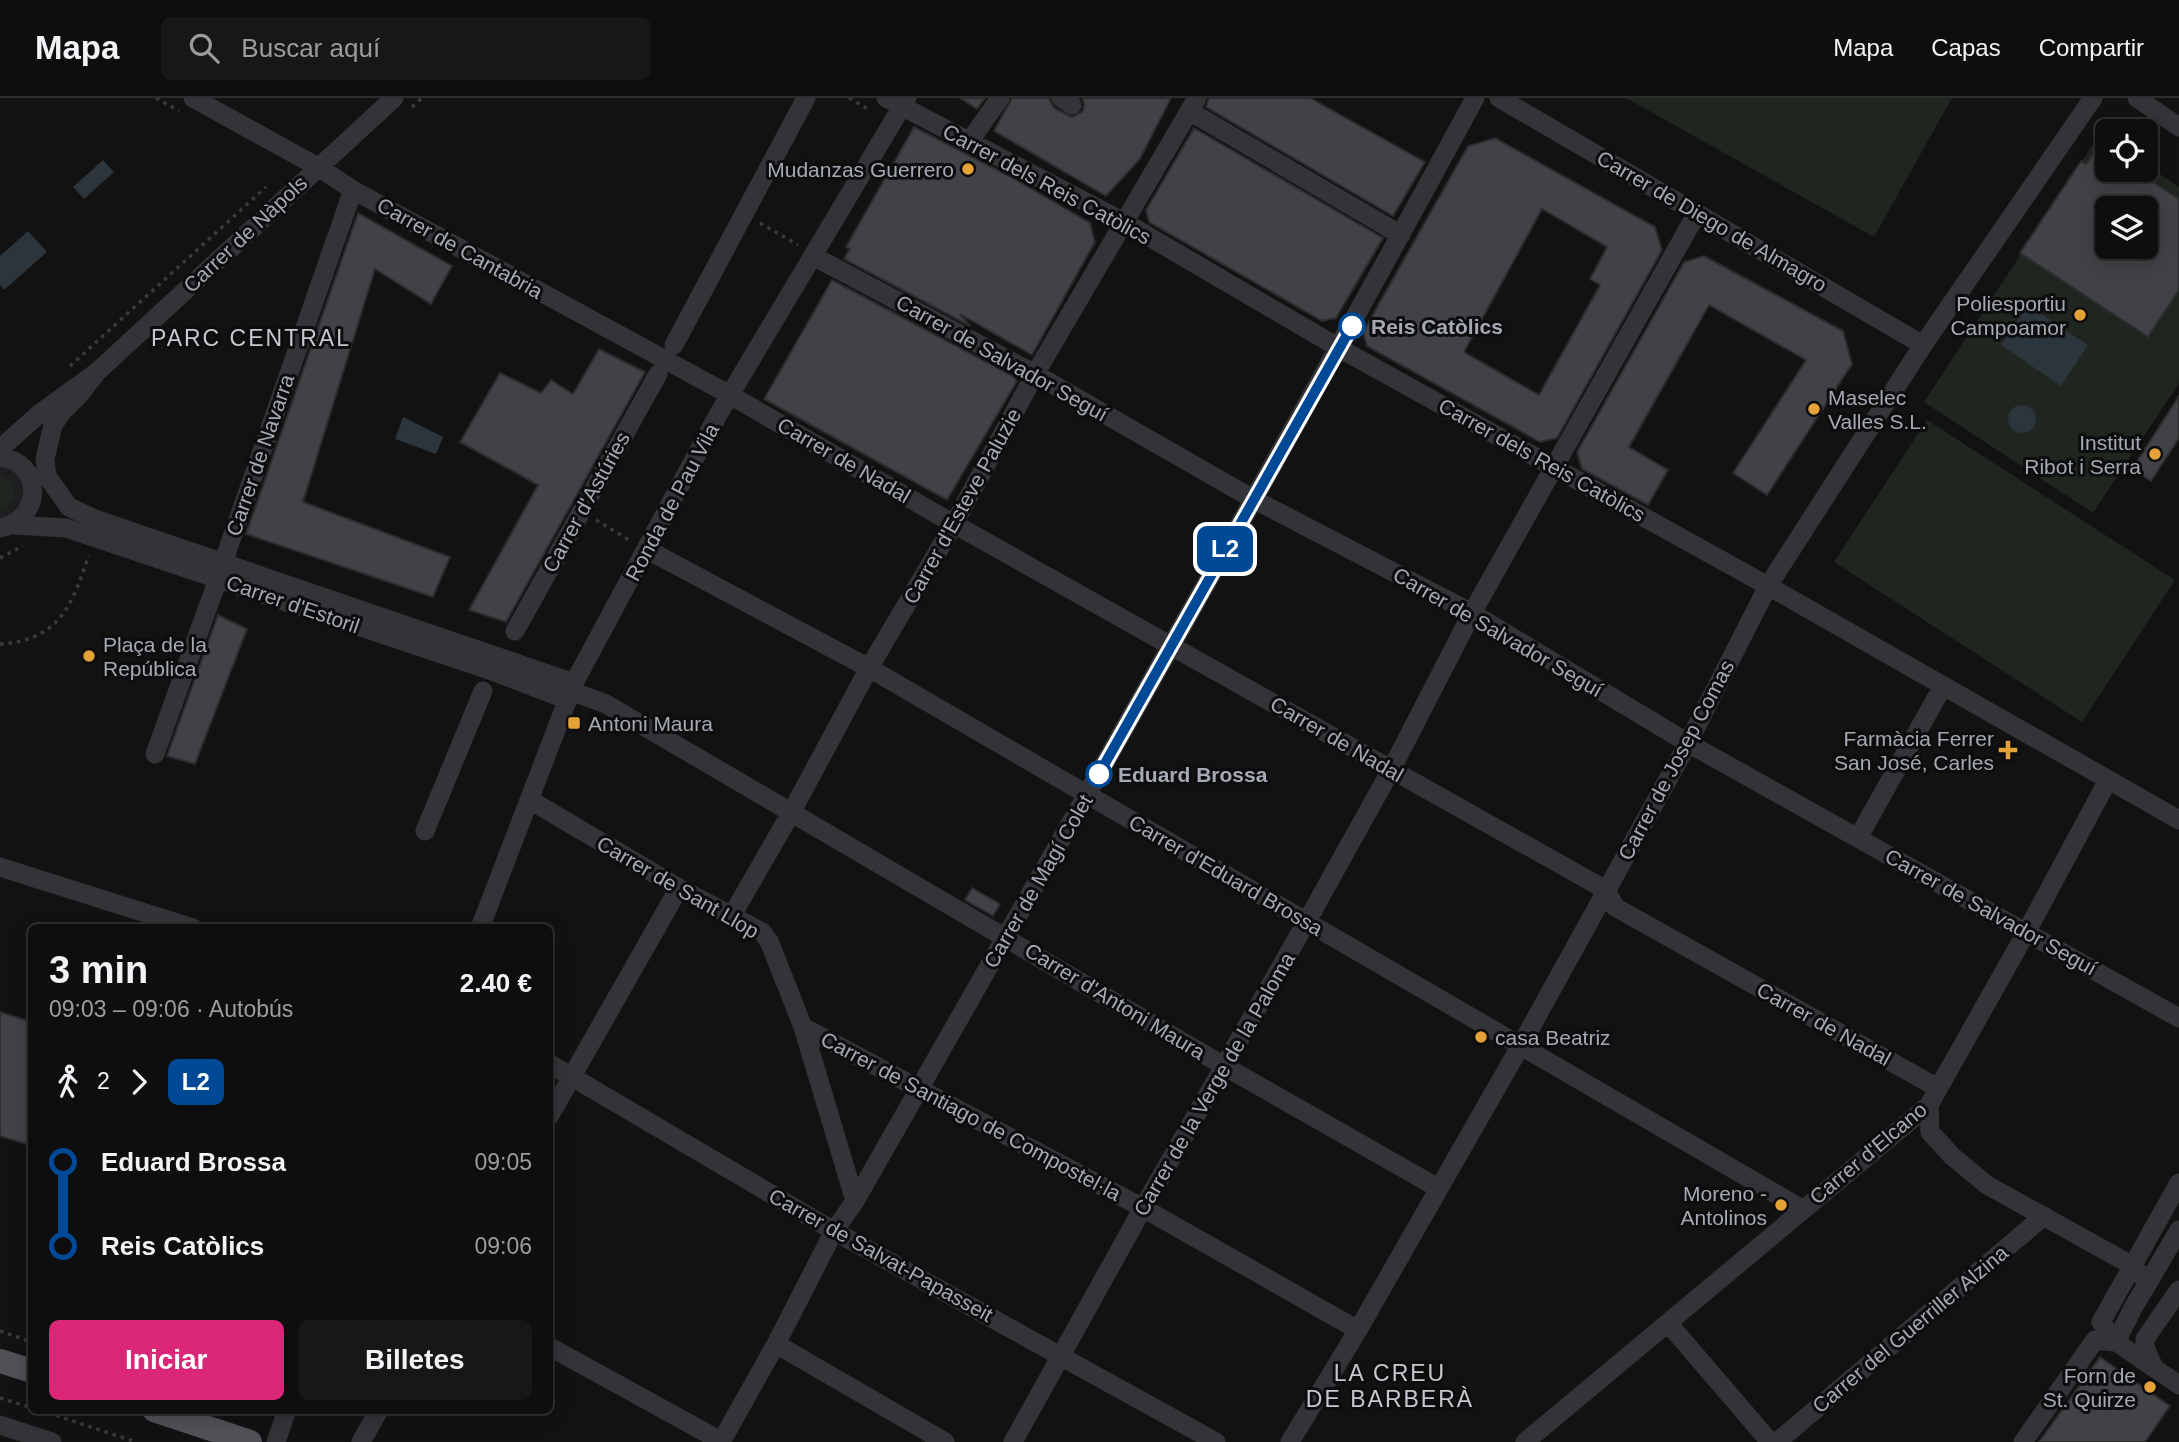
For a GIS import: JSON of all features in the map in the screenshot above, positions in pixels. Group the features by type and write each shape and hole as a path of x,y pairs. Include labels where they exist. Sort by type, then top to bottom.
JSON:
{"main road":[{"path":"0,1361 28,1370"},
{"path":"166,1414 250,1442"}],"street":[{"name":"Carrer de Cantabria","path":"193,98 353,190 730,395"},
{"name":"Carrer de Nàpols","path":"0,449 39,414 97,372 394,98"},
{"path":"674,345 806,98"},
{"path":"969,142 1000,98"},
{"name":"Carrer de Magí Colet","path":"721,1442 776,1344 834,1231 855,1201 1087,796 1339,348 1475,98"},
{"name":"Carrer de Diego de Almagro","path":"1499,98 1923,345"},
{"name":"Carrer de Josep Comas","path":"1290,1442 1358,1330 1521,1045 1689,743 1768,586 1923,345 2093,98"},
{"path":"2137,98 2179,127"},
{"name":"Carrer dels Reis Catòlics","path":"891,103 1124,222 1339,348 1768,586 2108,780 2177,816"},
{"name":"Ronda de Pau Vila","path":"482,924 571,691 639,545 730,395 805,250 891,103"},
{"path":"1193,104 1401,235"},
{"name":"Carrer d'Esteve Paluzie","path":"731,917 792,813 869,668 954,524 1035,374 1193,104"},
{"name":"Carrer de Navarra","path":"155,754 353,190"},
{"name":"Carrer de la Verge de la Paloma","path":"1013,1442 1307,921 1391,770 1472,613 1697,213"},
{"name":"Carrer de Salvador Seguí","path":"805,250 1035,374 1253,499 1472,613 1689,743 2179,1018"},
{"name":"Carrer de Nàpols","path":"4,528 24,517 32,504 54,425 97,372"},
{"name":"Carrer d'Astúries","path":"514,631 658,374"},
{"name":"Carrer de Nadal","path":"730,395 954,524 1606,890 1615,907 1935,1094"},
{"path":"0,457 11,459 38,476"},
{"name":"Carrer d'Estoril","path":"38,476 69,507 220,571 492,671 571,691"},
{"name":"Carrer d'Estoril","path":"4,528 66,528 220,571"},
{"name":"Carrer d'Eduard Brossa","path":"639,545 869,668 1802,1209"},
{"path":"1858,838 1943,686"},
{"path":"425,831 483,691"},
{"name":"Carrer d'Antoni Maura","path":"571,691 606,704 1224,1066 1438,1188"},
{"name":"Carrer d'Elcano","path":"1525,1442 1935,1094 2108,780"},
{"name":"Carrer de Sant Llop","path":"530,800 679,888 762,932 769,941 803,1027 855,1201"},
{"path":"0,867 180,924"},
{"path":"553,1110 679,888"},
{"name":"Carrer de Santiago de Compostel·la","path":"803,1027 1143,1208 1358,1330"},
{"name":"Carrer de Salvat-Papasseit","path":"553,1066 834,1231 1216,1442"},
{"path":"1935,1094 1930,1132 1952,1156 1987,1185 2133,1266 2148,1283"},
{"path":"2179,1183 2101,1322 2116,1342 2179,1385"},
{"name":"Carrer del Guerriller Alzina","path":"1777,1442 2044,1216"},
{"path":"2116,1342 2179,1230"},
{"path":"2154,1368 2145,1339 2179,1290"},
{"path":"1668,1323 1770,1442"},
{"path":"2022,1442 2095,1340 2116,1342"},
{"path":"776,1344 945,1442"},
{"path":"553,1349 721,1442"},
{"path":"276,1442 286,1414"},
{"path":"361,1442 377,1414"},
{"path":"0,1425 52,1442"}],"path":[{"path":"849,98 891,103"},
{"path":"61,373 266,187"},
{"path":"744,214 805,250"},
{"path":"581,511 639,545"},
{"path":"0,645 30,639 59,620 76,595 96,538"},
{"path":"0,1331 28,1341"},
{"path":"0,1398 28,1407"},
{"path":"52,1414 136,1442"}],"shaded area":[{"path":"1626,98 1952,98 1874,237"},
{"name":"Poliesportiu Campoamor","path":"2095,141 2095,182 2158,182 2158,173 2179,187 2179,383 2093,513 1924,402"},
{"path":"103,160 114,172 84,199 73,187"},
{"path":"28,231 47,252 4,290 0,285 0,256"},
{"path":"2028,305 2088,345 2061,386 2001,345"},
{"path":"2022,405 2032,409 2036,419 2032,429 2022,433 2012,429 2008,419 2012,409"},
{"path":"403,417 443,437 436,454 395,439"},
{"path":"1927,420 2175,580 2082,722 1834,562"},
{"path":"0,457 34,491 0,530"},
{"path":"0,475 12,483 15,497 7,509 0,512"}],"building":[{"path":"960,98 985,98 977,109"},
{"path":"1012,98 1049,98 1054,108 1072,117 1083,111 1082,98 1171,98 1140,159 1106,196 994,131"},
{"path":"1209,98 1310,98 1425,162 1393,216 1206,107"},
{"path":"914,127 1015,179 1090,223 1095,242 1032,355 960,314 970,326 844,259 850,249 846,247"},
{"path":"1194,128 1383,238 1336,318 1322,321 1149,222 1146,210"},
{"path":"1495,138 1655,227 1662,250 1557,438 1540,442 1367,346 1363,332 1468,146","holes":["1542,209 1607,247 1590,279 1600,285 1539,395 1464,352"]},
{"path":"2095,151 2095,182 2153,182 2179,199 2179,290 2148,337 2020,253 2081,161 2086,164"},
{"path":"358,213 452,266 431,304 375,269 303,502 450,557 433,597 246,534"},
{"path":"1704,256 1843,331 1852,364 1767,495 1733,473 1806,360 1709,305 1629,447 1668,470 1648,505 1582,469 1577,452 1684,262"},
{"path":"832,280 1013,376 1017,381 947,500 764,399"},
{"path":"599,349 645,372 506,622 469,610 538,485 460,442 500,373 541,393 551,380 573,394"},
{"name":"Institut Ribot i Serra","path":"2179,396 2179,438 2151,481 2132,469"},
{"path":"218,615 247,629 195,764 167,756"},
{"path":"972,888 1000,904 993,916 965,900"},
{"path":"0,1012 28,1021 28,1145 0,1136"},
{"path":"2100,1357 2170,1406 2145,1442 2039,1442"}],"bus line":[{"name":"L2","path":"1099,774 1352,326"}],"place":[{"name":"Mudanzas Guerrero","path":"968,169"},
{"name":"Poliesportiu Campoamor","path":"2080,315"},
{"name":"Reis Catòlics","path":"1352,326"},
{"name":"Maselec Valles S.L.","path":"1814,409"},
{"name":"Institut Ribot i Serra","path":"2155,454"},
{"name":"Plaça de la República","path":"89,656"},
{"name":"Antoni Maura","path":"574,723"},
{"name":"Farmàcia Ferrer San José, Carles","path":"2008,750"},
{"name":"Eduard Brossa","path":"1099,774"},
{"name":"casa Beatriz","path":"1481,1037"},
{"name":"Moreno - Antolinos","path":"1781,1205"},
{"name":"Forn de St. Quirze","path":"2150,1387"}],"district":[{"name":"PARC CENTRAL","path":"251,338"},
{"name":"LA CREU DE BARBERÀ","path":"1390,1386"}]}
